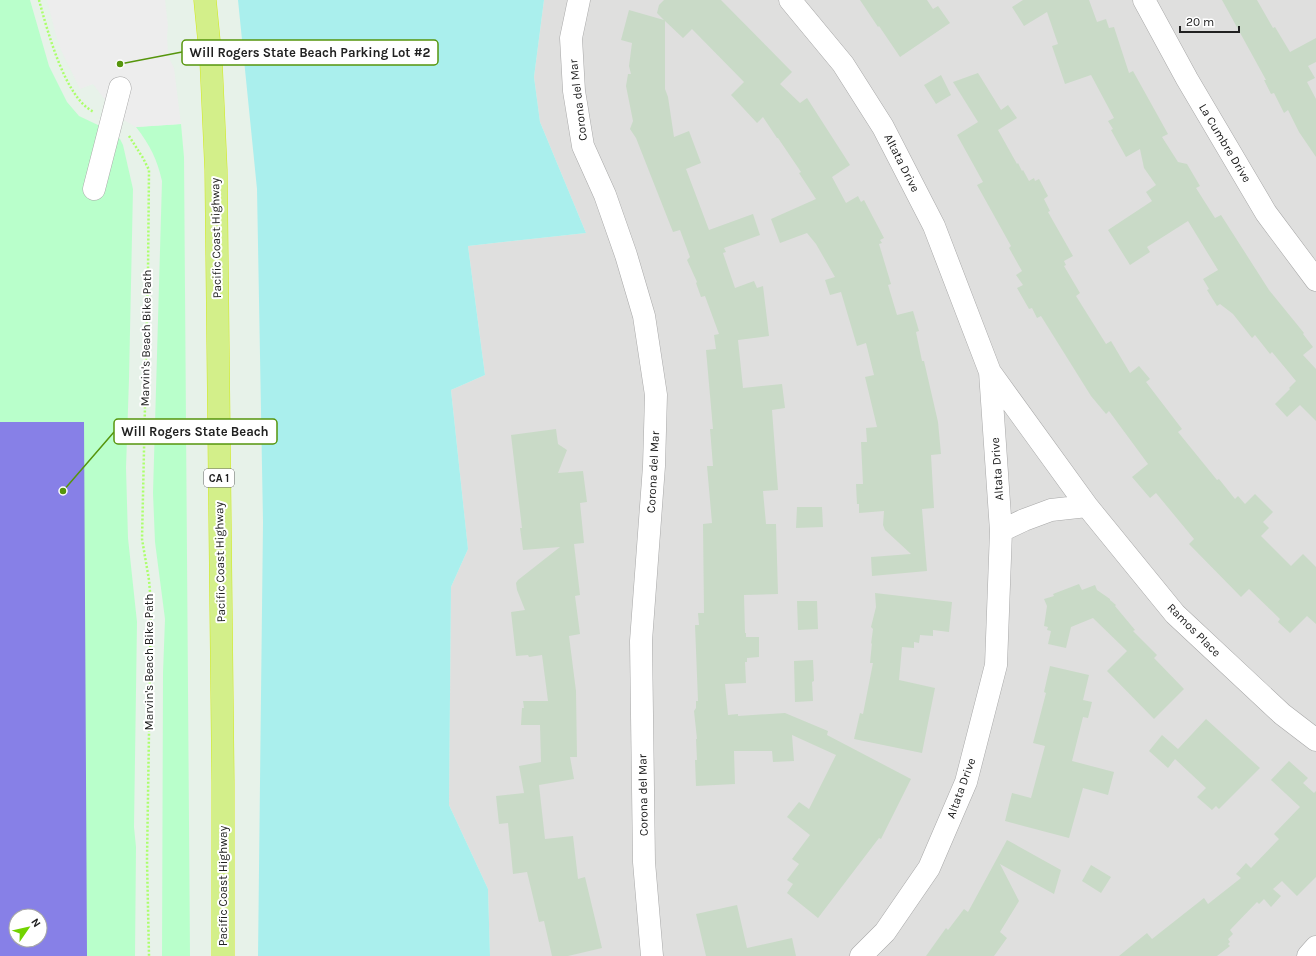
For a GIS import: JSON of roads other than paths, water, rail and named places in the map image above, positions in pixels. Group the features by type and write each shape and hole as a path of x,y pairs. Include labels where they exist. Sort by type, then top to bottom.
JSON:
{"highway":[{"name":"Pacific Coast Highway","path":"205,0 211,61 216,170 223,782 223,956"}],"street":[{"name":"Corona del Mar","path":"579,0 571,38 574,91 583,146 605,195 629,263 644,316 656,395 654,466 641,641 644,862 652,956"},
{"name":"Altata Drive","path":"790,0 842,64 883,127 934,226 990,372 1001,531 996,665 966,782 929,868 885,932 861,956"},
{"name":"La Cumbre Drive","path":"1144,0 1266,213 1316,280"},
{"path":"94,189 120,88"},
{"name":"Ramos Place","path":"990,372 1088,506 1175,614 1282,714 1316,740"},
{"path":"1001,531 1024,520 1051,510 1088,506"},
{"path":"1308,956 1316,947"}],"place":[{"name":"Will Rogers State Beach Parking Lot #2","path":"120,64"},
{"name":"Will Rogers State Beach","path":"63,491"}]}
